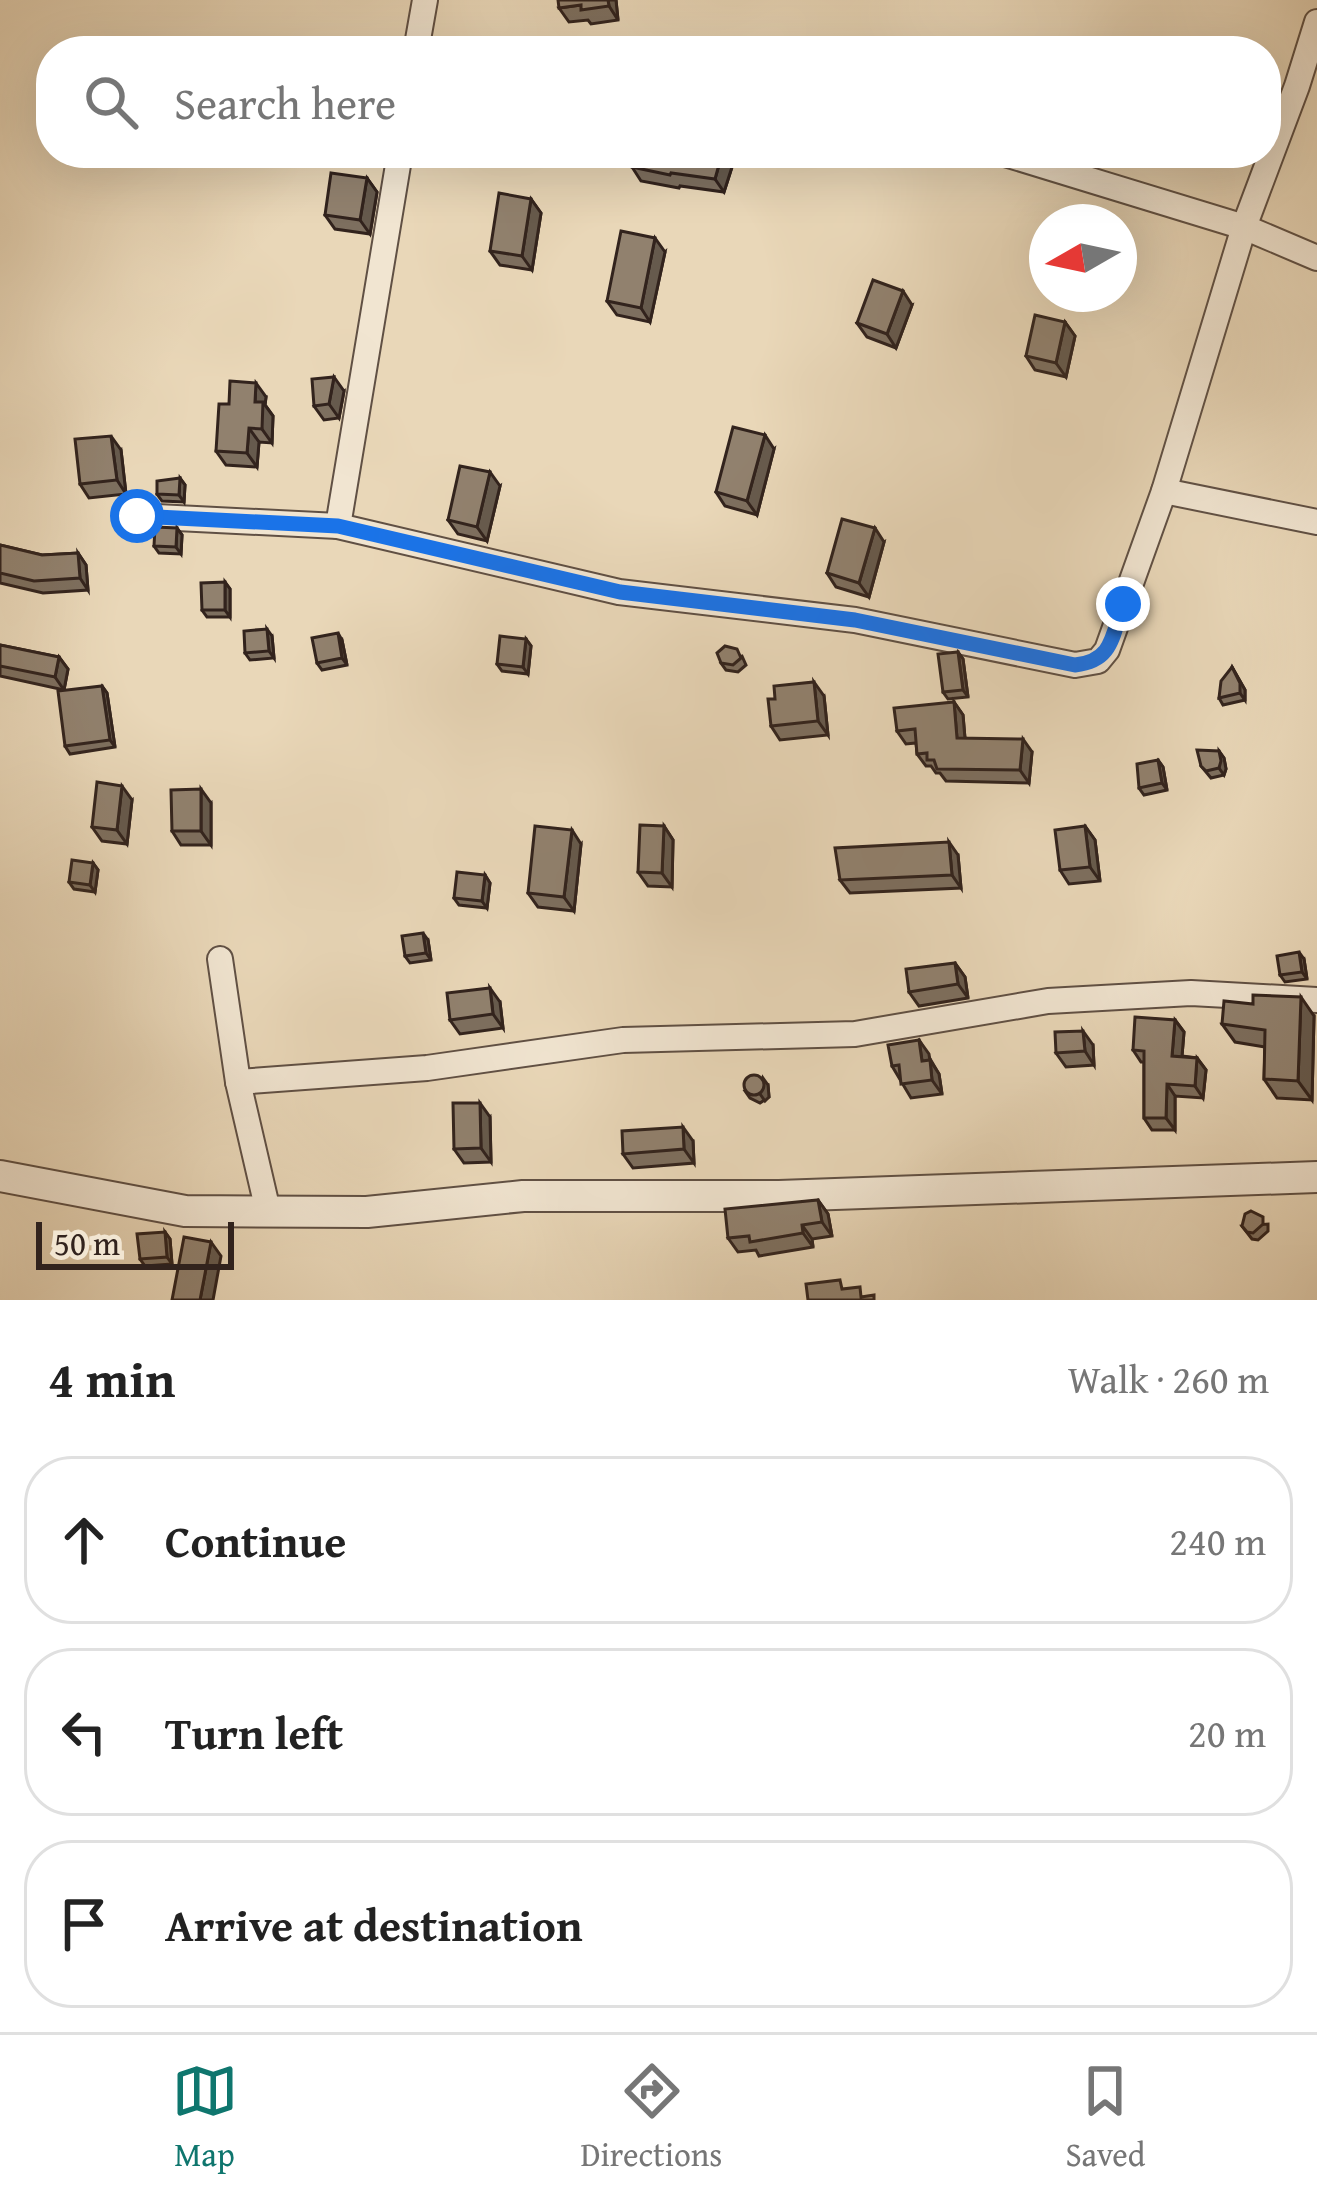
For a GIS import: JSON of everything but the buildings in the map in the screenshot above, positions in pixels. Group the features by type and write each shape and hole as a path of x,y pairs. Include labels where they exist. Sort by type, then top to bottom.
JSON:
{"street":[{"path":"419,36 425,0"},
{"path":"1281,147 1307,91 1317,22"},
{"path":"338,526 398,168"},
{"path":"1051,168 1244,227 1317,258"},
{"path":"137,516 338,526 620,592 855,620 1075,665 1098,661 1107,650 1163,491 1244,227 1271,168"},
{"path":"1163,491 1317,522"},
{"path":"220,959 238,1082 268,1211"},
{"path":"238,1082 428,1068 623,1040 855,1034 1048,1001 1191,993 1317,1000"},
{"path":"0,1176 185,1210 368,1212 523,1196 779,1196 1317,1177"}],"route":[{"path":"137,516 338,526 620,592 855,620 1075,665 1098,661 1107,650 1123,604"}]}
